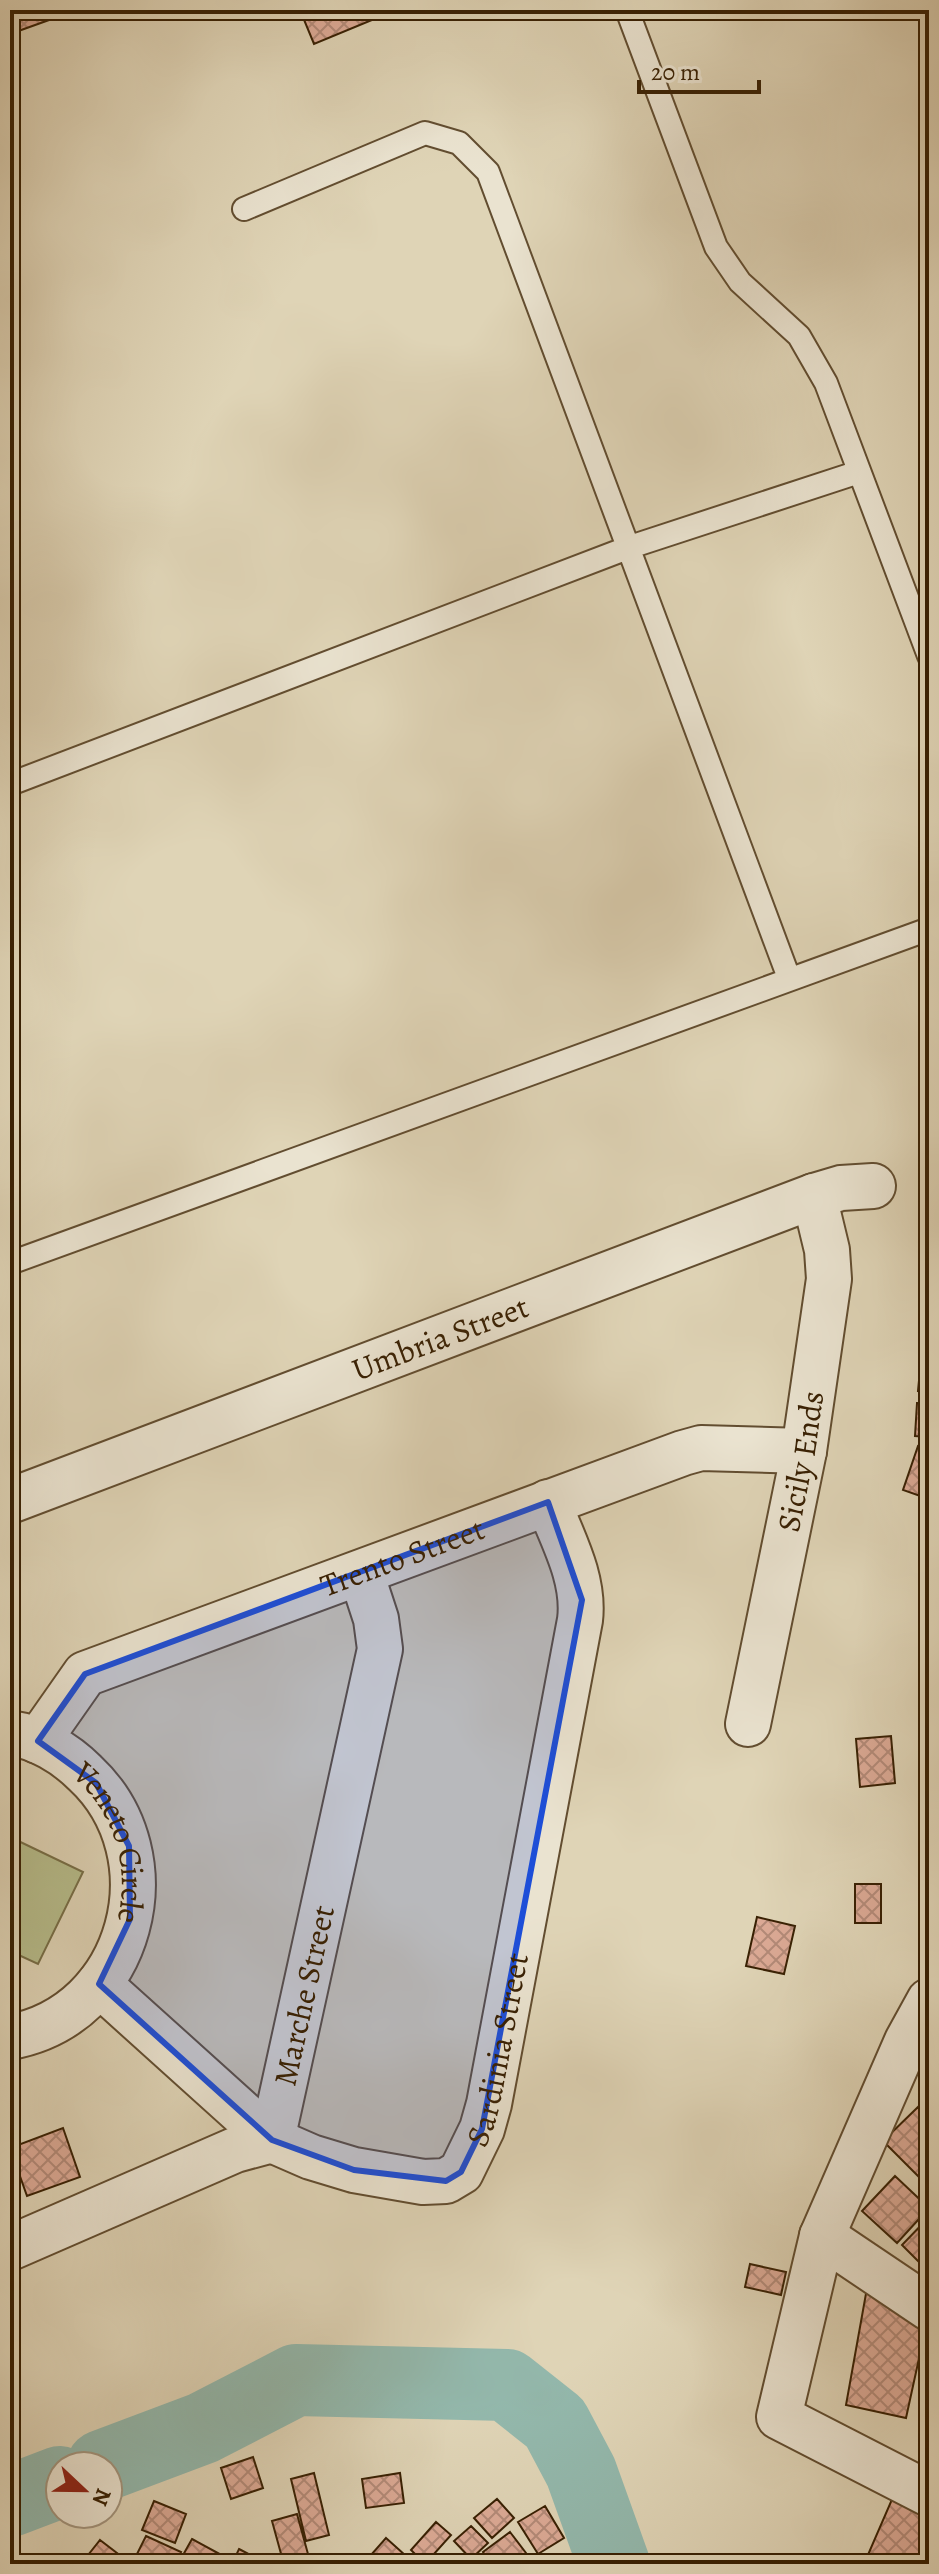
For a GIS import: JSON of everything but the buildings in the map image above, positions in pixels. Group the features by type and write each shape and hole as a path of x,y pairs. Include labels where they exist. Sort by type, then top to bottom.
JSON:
{"street":[{"name":"Umbria Street","path":"10,1501 814,1196 841,1188 873,1186"},
{"name":"Sicily Ends","path":"748,1724 804,1451 829,1279 827,1250 814,1196"},
{"name":"Trento Street","path":"20,1729 85,1674 548,1502 701,1448 804,1451"},
{"name":"Sardinia Street","path":"99,1984 272,2140 311,2157 354,2170 423,2182 446,2181 461,2172 482,2129 492,2088 582,1600 577,1576 548,1502"},
{"name":"Marche Street","path":"272,2140 380,1649 376,1619 361,1573"},
{"name":"Veneto Circle","path":"10,2037 28,2033 67,2013 99,1984 119,1953 130,1919 134,1883 129,1846 117,1812 96,1783 70,1758 20,1729"},
{"path":"929,2001 918,2053 822,2236 779,2417 929,2494"},
{"path":"10,2248 235,2150 272,2140"},
{"path":"822,2236 929,2308"}],"lane":[{"path":"627,10 716,247 740,282 799,336 826,383 929,656"},
{"path":"244,209 425,133 459,143 488,172 789,978"},
{"path":"10,784 630,547 859,472"},
{"path":"10,1263 929,929"}],"highlighted area":[{"path":"548,1502 582,1600 482,2129 461,2172 446,2181 354,2170 272,2140 99,1984 130,1919 129,1846 96,1783 38,1741 85,1674"}],"green space":[{"path":"10,1837 83,1872 38,1964 10,1951"}],"waterway":[{"path":"124,2458 203,2428 296,2380 507,2385 555,2423 581,2472 614,2564"},
{"path":"10,2501 44,2488"}]}
